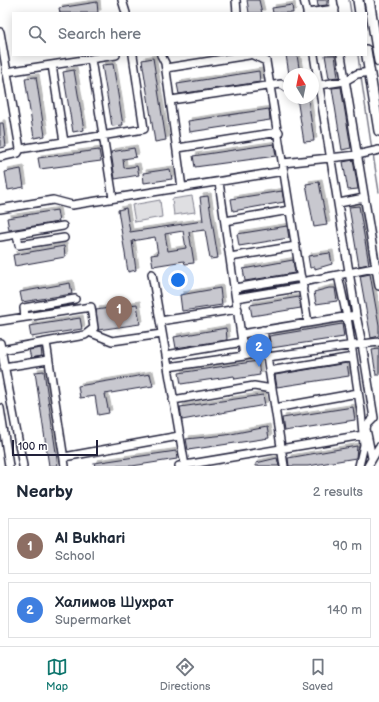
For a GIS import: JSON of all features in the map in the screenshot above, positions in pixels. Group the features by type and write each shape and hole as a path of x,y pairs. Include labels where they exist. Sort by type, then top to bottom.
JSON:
{"main road":[{"path":"358,0 360,12"},
{"path":"369,0 379,60"},
{"path":"366,56 367,73 379,131"}],"street":[{"path":"122,0 126,12"},
{"path":"236,0 237,12"},
{"path":"304,0 307,12"},
{"path":"321,12 335,11 333,0"},
{"path":"0,32 2,54 20,149"},
{"path":"6,72 108,56"},
{"path":"0,157 18,153 20,149 144,129 133,56"},
{"path":"162,56 165,63 171,100 182,188"},
{"path":"166,68 243,56"},
{"path":"255,56 266,61 271,86 308,323"},
{"path":"314,56 315,68"},
{"path":"341,56 364,198 378,268 379,286"},
{"path":"91,58 113,198"},
{"path":"52,65 64,142"},
{"path":"319,85 345,81 357,74 367,73"},
{"path":"171,100 281,84 283,85"},
{"path":"319,101 339,203 356,315 377,419 368,425 366,429 372,458"},
{"path":"178,148 279,132"},
{"path":"283,163 357,155 375,151"},
{"path":"0,209 53,200 72,205 284,171"},
{"path":"219,182 244,356"},
{"path":"339,203 364,198"},
{"path":"225,221 290,210"},
{"path":"0,236 63,226"},
{"path":"17,234 19,245 64,238"},
{"path":"230,257 296,246"},
{"path":"236,298 302,282 378,268"},
{"path":"152,274 183,466 363,436"},
{"path":"338,275 347,317 364,445 359,466"},
{"path":"235,288 302,282"},
{"path":"25,317 24,308 74,299"},
{"path":"0,321 91,307 94,328 85,335 46,342 1,346 22,466"},
{"path":"160,321 238,309"},
{"path":"166,355 242,338 262,330 356,315"},
{"path":"262,330 284,466"},
{"path":"89,332 112,341 162,334"},
{"path":"46,342 65,466"},
{"path":"168,368 244,356 379,342"},
{"path":"269,371 353,357"},
{"path":"4,367 48,360"},
{"path":"173,400 254,386 272,389"},
{"path":"275,408 358,394"},
{"path":"0,408 2,430 9,466"},
{"path":"64,457 179,436"},
{"path":"368,466 379,447"}],"shaded area":[{"path":"192,196 195,212 174,215 172,199"},
{"path":"160,200 162,217 135,222 132,205"}],"building":[{"path":"247,0 259,0 262,12 249,12"},
{"path":"317,0 327,0 327,5 318,6"},
{"path":"97,2 98,12 60,12 59,8"},
{"path":"292,5 293,12 273,12 272,8"},
{"path":"286,56 297,56 299,68 288,68"},
{"path":"325,56 335,56 338,77 329,78"},
{"path":"153,58 166,140 155,142 142,60"},
{"path":"113,64 123,125 112,126 102,65"},
{"path":"74,70 84,130 73,132 63,72"},
{"path":"259,71 260,82 179,94 177,84"},
{"path":"36,77 45,136 34,138 25,78"},
{"path":"341,87 351,148 342,150 332,88"},
{"path":"298,104 309,104 314,141 304,142"},
{"path":"269,109 270,120 190,132 188,121"},
{"path":"0,123 3,123 6,147 0,148"},
{"path":"274,144 276,156 195,167 193,156"},
{"path":"134,148 136,157 123,159 124,168 137,166 139,175 115,179 111,152"},
{"path":"99,150 101,161 40,169 38,158"},
{"path":"353,160 358,189 348,190 343,162"},
{"path":"21,169 24,187 8,190 5,172"},
{"path":"170,169 172,179 144,183 143,173"},
{"path":"319,182 327,225 314,227 306,184"},
{"path":"282,191 284,202 233,211 231,199"},
{"path":"208,196 218,258 210,259 205,230 189,232 194,263 185,264 184,261 153,266 151,255 158,254 155,237 132,241 136,270 128,272 118,210 126,208 130,232 203,221 200,197","holes":["183,231 186,248 168,251 165,234"]},
{"path":"359,206 369,264 359,266 349,207"},
{"path":"57,210 59,222 9,230 7,218"},
{"path":"287,226 289,238 239,246 237,234"},
{"path":"64,246 65,257 15,266 13,255"},
{"path":"330,253 332,264 315,269 315,267 310,268 308,256"},
{"path":"293,260 295,273 245,281 243,269"},
{"path":"370,274 379,325 379,336 371,338 360,276"},
{"path":"70,283 72,294 22,302 20,292"},
{"path":"220,288 222,305 182,311 180,295"},
{"path":"335,288 337,301 316,304 314,292"},
{"path":"299,297 301,308 252,316 250,305"},
{"path":"137,304 140,324 98,330 96,310"},
{"path":"80,318 82,329 31,337 29,326"},
{"path":"342,324 344,337 271,348 269,336"},
{"path":"226,328 227,340 176,348 174,337"},
{"path":"41,348 42,356 31,358 29,350"},
{"path":"379,349 379,375 376,375 372,350"},
{"path":"258,361 260,375 235,379 234,376 181,384 179,373"},
{"path":"347,363 349,376 277,387 275,375"},
{"path":"44,371 58,466 49,466 35,372"},
{"path":"150,374 153,386 105,394 109,413 98,415 95,396 80,398 78,386"},
{"path":"263,395 265,405 182,420 180,407"},
{"path":"353,407 355,420 284,431 282,418"},
{"path":"267,427 269,438 188,450 186,439 226,435"},
{"path":"357,446 356,458 308,466 289,466 288,458"},
{"path":"176,451 177,459 132,466 95,466 94,463"},
{"path":"277,458 279,466 256,466 256,463"}],"waterway":[{"path":"349,0 351,12"},
{"path":"358,56 360,71"},
{"path":"361,77 372,150"},
{"path":"373,154 379,192"}],"place":[{"name":"Al Bukhari","path":"119,329"},
{"name":"Халимов Шухрат","path":"259,367"}]}
